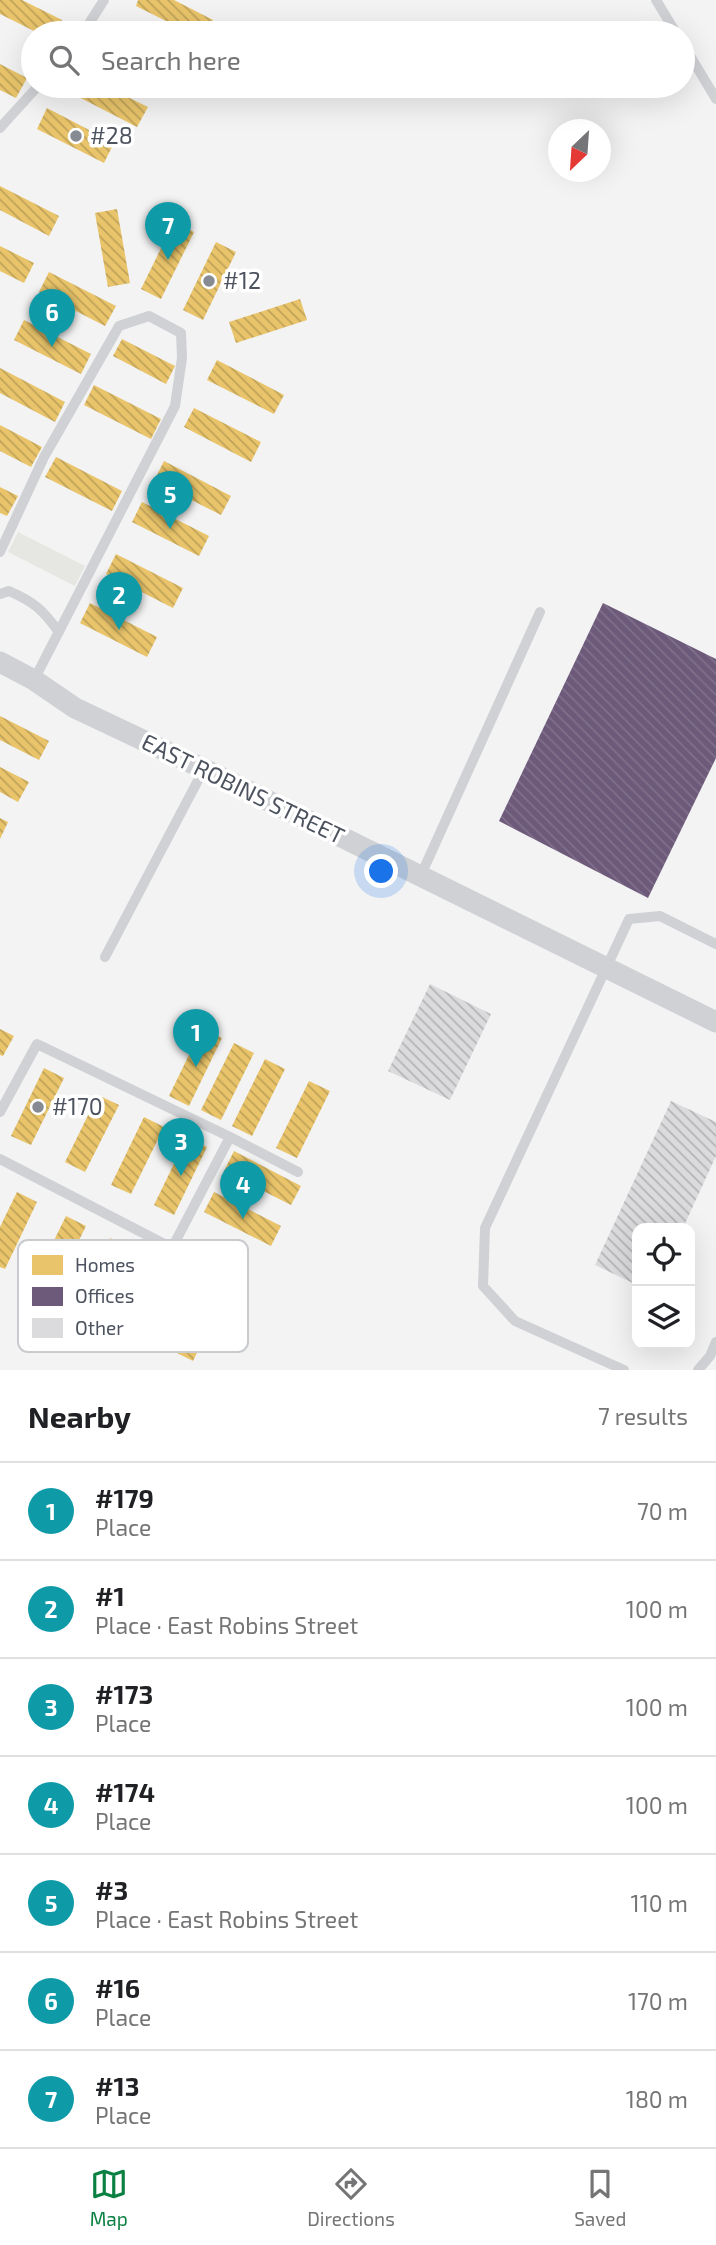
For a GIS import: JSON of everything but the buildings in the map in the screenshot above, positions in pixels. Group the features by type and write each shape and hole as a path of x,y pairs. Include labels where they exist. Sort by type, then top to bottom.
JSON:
{"street":[{"name":"EAST ROBINS STREET","path":"0,662 34,680 75,708 421,875 716,1022"}],"lane":[{"path":"91,21 104,0"},
{"path":"656,0 669,21"},
{"path":"695,64 716,99"},
{"path":"0,128 27,98"},
{"path":"0,552 44,457 119,326 149,316 181,333 182,358 175,406 34,680"},
{"path":"0,593 9,591 30,601 45,613 59,632"},
{"path":"421,875 540,612"},
{"path":"104,957 204,769"},
{"path":"624,1370 515,1321 483,1286 485,1227 629,919 660,916 716,944"},
{"path":"0,1112 37,1044 298,1172"},
{"path":"176,1240 230,1137"},
{"path":"0,1159 157,1240"},
{"path":"698,1370 710,1356 716,1342"}],"shaded area":[{"path":"18,532 85,566 75,586 8,552"}],"place":[{"name":"#28","path":"76,136"},
{"name":"#13","path":"168,260"},
{"name":"#12","path":"209,281"},
{"name":"#16","path":"52,347"},
{"name":"#3","path":"170,529"},
{"name":"#1","path":"119,630"},
{"name":"#179","path":"196,1067"},
{"name":"#170","path":"38,1107"},
{"name":"#173","path":"181,1176"},
{"name":"#174","path":"243,1219"}]}
